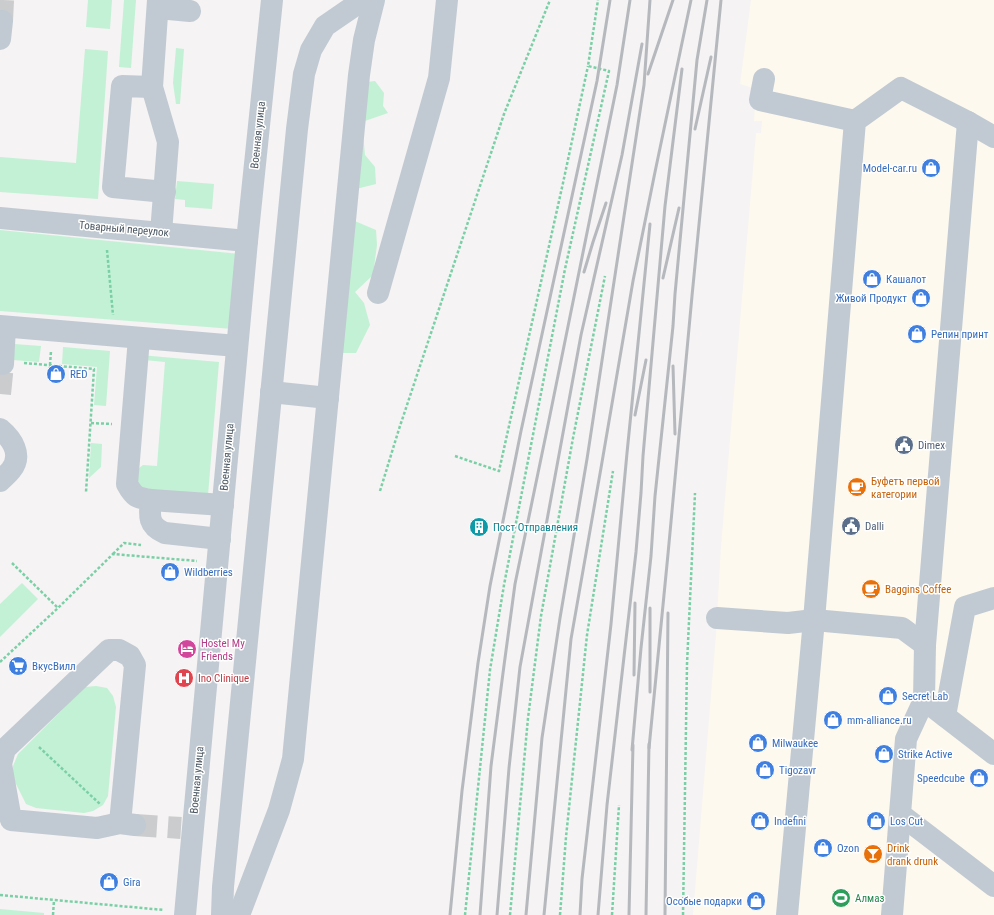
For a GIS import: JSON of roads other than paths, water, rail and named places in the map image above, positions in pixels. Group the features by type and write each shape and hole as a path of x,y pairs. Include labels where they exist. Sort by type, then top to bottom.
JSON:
{"street":[{"name":"Военная улица","path":"178,913 220,539 247,241 272,0"},
{"path":"222,915 223,887 271,392 297,129 304,74 311,50 325,26 363,0"},
{"path":"239,915 279,810 293,759 359,75 364,40 374,0"},
{"path":"378,294 439,78 447,0"},
{"path":"161,233 168,142 152,87 158,4 190,12"},
{"path":"764,79 760,100 855,121 901,88 994,137"},
{"path":"152,87 122,86 113,187 165,192"},
{"path":"787,915 814,620 855,121"},
{"path":"892,915 906,739 924,700 925,645 968,122"},
{"name":"Товарный переулок","path":"0,218 247,241"},
{"path":"3,363 3,327 237,346"},
{"path":"139,338 127,484 149,515 152,524 158,530 165,533 220,539"},
{"path":"271,392 328,398"},
{"path":"0,429 14,444 16,458 12,469 0,481"},
{"path":"136,497 223,505"},
{"path":"945,716 965,607 994,598"},
{"path":"717,618 788,623 814,620 902,628 925,645"},
{"path":"109,650 119,650 130,656 135,665 128,824 97,828 11,820 1,764 5,750 23,732 109,650"},
{"path":"924,700 994,754"},
{"path":"900,814 994,886"}],"tunnel":[{"path":"2,21 3,0"},
{"path":"0,394 3,364"},
{"path":"135,825 181,828"}],"railway":[{"path":"450,915 462,791 478,663 490,586 521,431 597,81 610,0"},
{"path":"480,915 491,766 515,584 617,85 630,0"},
{"path":"526,915 542,738 560,618 587,459 644,85 650,0"},
{"path":"648,74 673,0"},
{"path":"544,915 571,639 633,281 691,0"},
{"path":"632,750 697,60 707,0"},
{"path":"649,748 721,0"},
{"path":"497,915 509,768 520,667 581,335 622,155 642,44"},
{"path":"695,129 711,57"},
{"path":"598,915 607,805 636,552 665,206 682,69"},
{"path":"584,272 606,203"},
{"path":"663,278 679,208"},
{"path":"580,915 582,879 611,624 650,224"},
{"path":"635,415 646,360"},
{"path":"673,366 675,434"},
{"path":"634,675 635,603"},
{"path":"650,608 650,692"},
{"path":"665,915 668,613"},
{"path":"646,915 649,744"},
{"path":"629,915 633,745"}],"place":[{"name":"Model-car.ru","path":"931,168"},
{"name":"Кашалот","path":"872,279"},
{"name":"Живой Продукт","path":"921,298"},
{"name":"Репин принт","path":"917,334"},
{"name":"RED","path":"56,374"},
{"name":"Dimex","path":"904,445"},
{"name":"Буфетъ первой категории","path":"857,487"},
{"name":"Dalli","path":"851,526"},
{"name":"Пост Отправления","path":"479,527"},
{"name":"Wildberries","path":"170,572"},
{"name":"Baggins Coffee","path":"871,589"},
{"name":"Hostel My Friends","path":"187,649"},
{"name":"ВкусВилл","path":"18,666"},
{"name":"Ino Clinique","path":"184,678"},
{"name":"Secret Lab","path":"888,696"},
{"name":"mm-alliance.ru","path":"833,720"},
{"name":"Milwaukee","path":"758,743"},
{"name":"Strike Active","path":"884,754"},
{"name":"Tigozavr","path":"765,770"},
{"name":"Speedcube","path":"979,778"},
{"name":"Indefini","path":"760,821"},
{"name":"Los Cut","path":"876,821"},
{"name":"Ozon","path":"823,848"},
{"name":"Drink drank drunk","path":"873,854"},
{"name":"Gira","path":"109,882"},
{"name":"Алмаз","path":"841,898"},
{"name":"Особые подарки","path":"756,901"}]}
